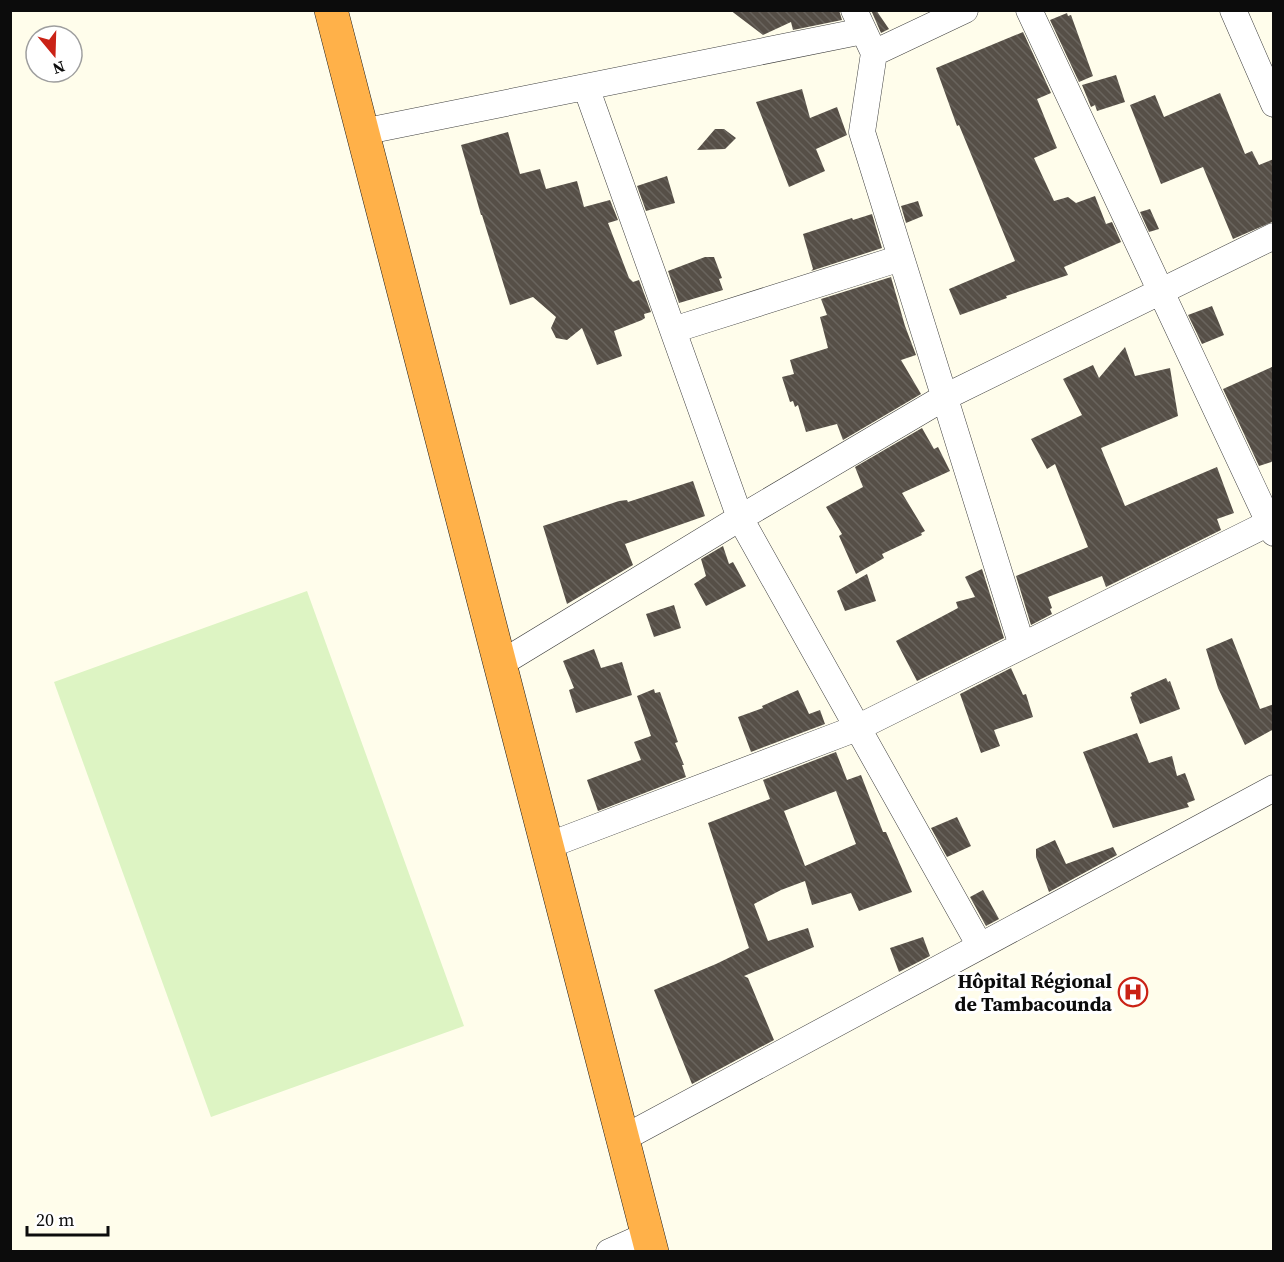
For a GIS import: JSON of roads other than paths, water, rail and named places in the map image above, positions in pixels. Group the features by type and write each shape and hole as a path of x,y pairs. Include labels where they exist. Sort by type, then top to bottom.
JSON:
{"highway":[{"path":"331,10 650,1243"}],"street":[{"path":"362,132 965,10"},
{"path":"547,846 857,728 1022,646 1271,528 1029,10"},
{"path":"1233,10 1274,104"},
{"path":"864,32 862,132 1022,646"},
{"path":"586,87 740,518 980,946"},
{"path":"500,664 740,518 945,398 1274,236"},
{"path":"673,330 901,258"},
{"path":"622,1139 1274,788"},
{"path":"609,1251 650,1243"}],"place":[{"name":"Hôpital Régional de Tambacounda","path":"1133,992"}]}
